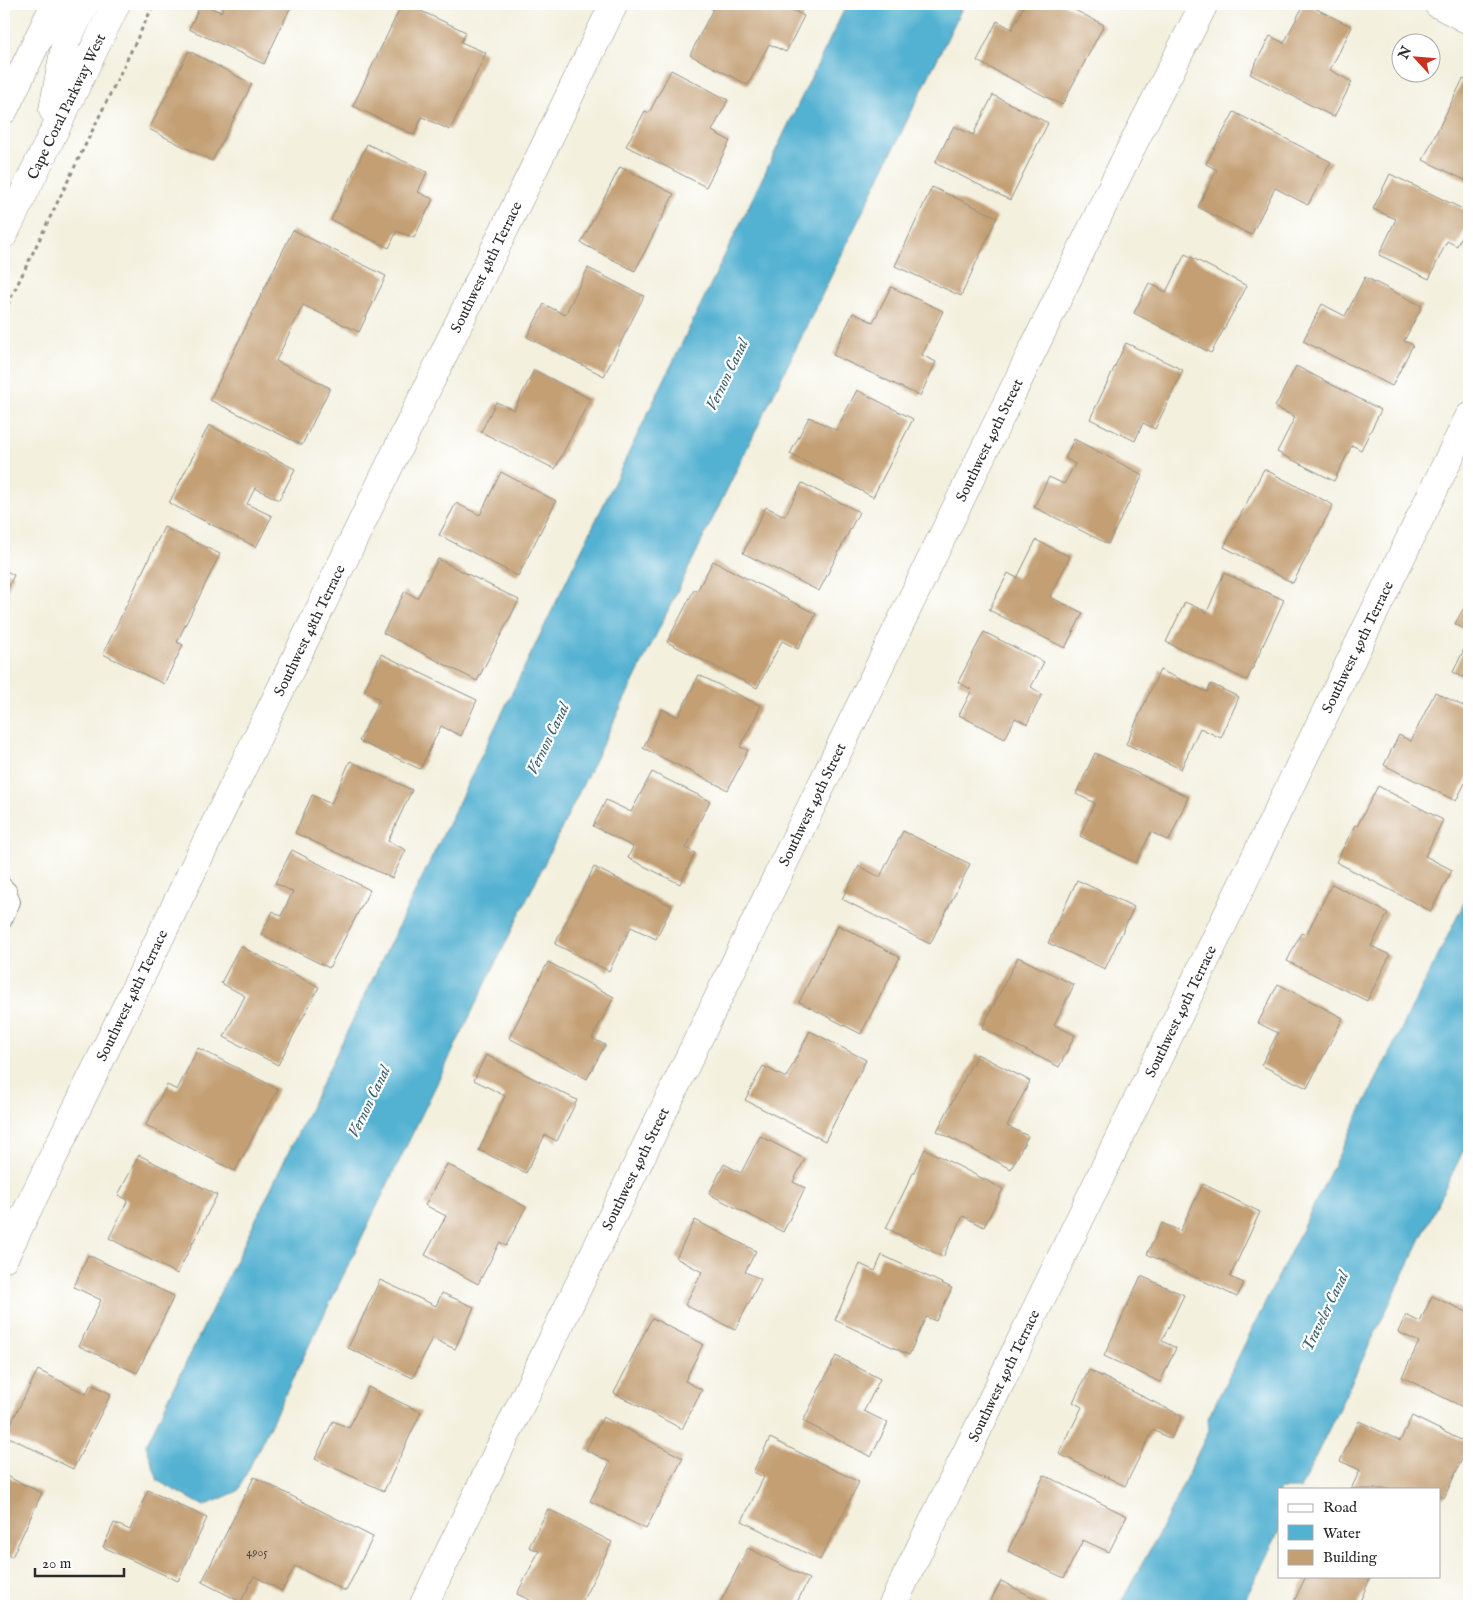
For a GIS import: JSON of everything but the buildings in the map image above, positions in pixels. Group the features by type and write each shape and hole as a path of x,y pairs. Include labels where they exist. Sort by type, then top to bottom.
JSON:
{"street":[{"path":"4,110 55,4"},
{"path":"46,148 66,41 85,4"},
{"name":"Cape Coral Parkway West","path":"4,234 116,4"},
{"name":"Southwest 48th Terrace","path":"4,1258 11,1224 614,4"},
{"name":"Southwest 49th Street","path":"423,1606 1128,156 1204,4"},
{"path":"1438,4 1469,20"},
{"name":"Southwest 49th Terrace","path":"892,1606 1469,417"}],"lane":[{"path":"4,884 9,890 13,902 4,922"}],"path":[{"path":"4,17 10,4"},
{"path":"4,312 154,4"}],"water":[{"name":"Vernon Canal","path":"847,4 964,4 238,1491 204,1506 158,1481 146,1445"},
{"name":"Traveler Canal","path":"1469,893 1469,1139 1300,1488 1278,1488 1278,1533 1242,1606 1119,1606 1165,1522 1209,1430 1208,1418"}]}
